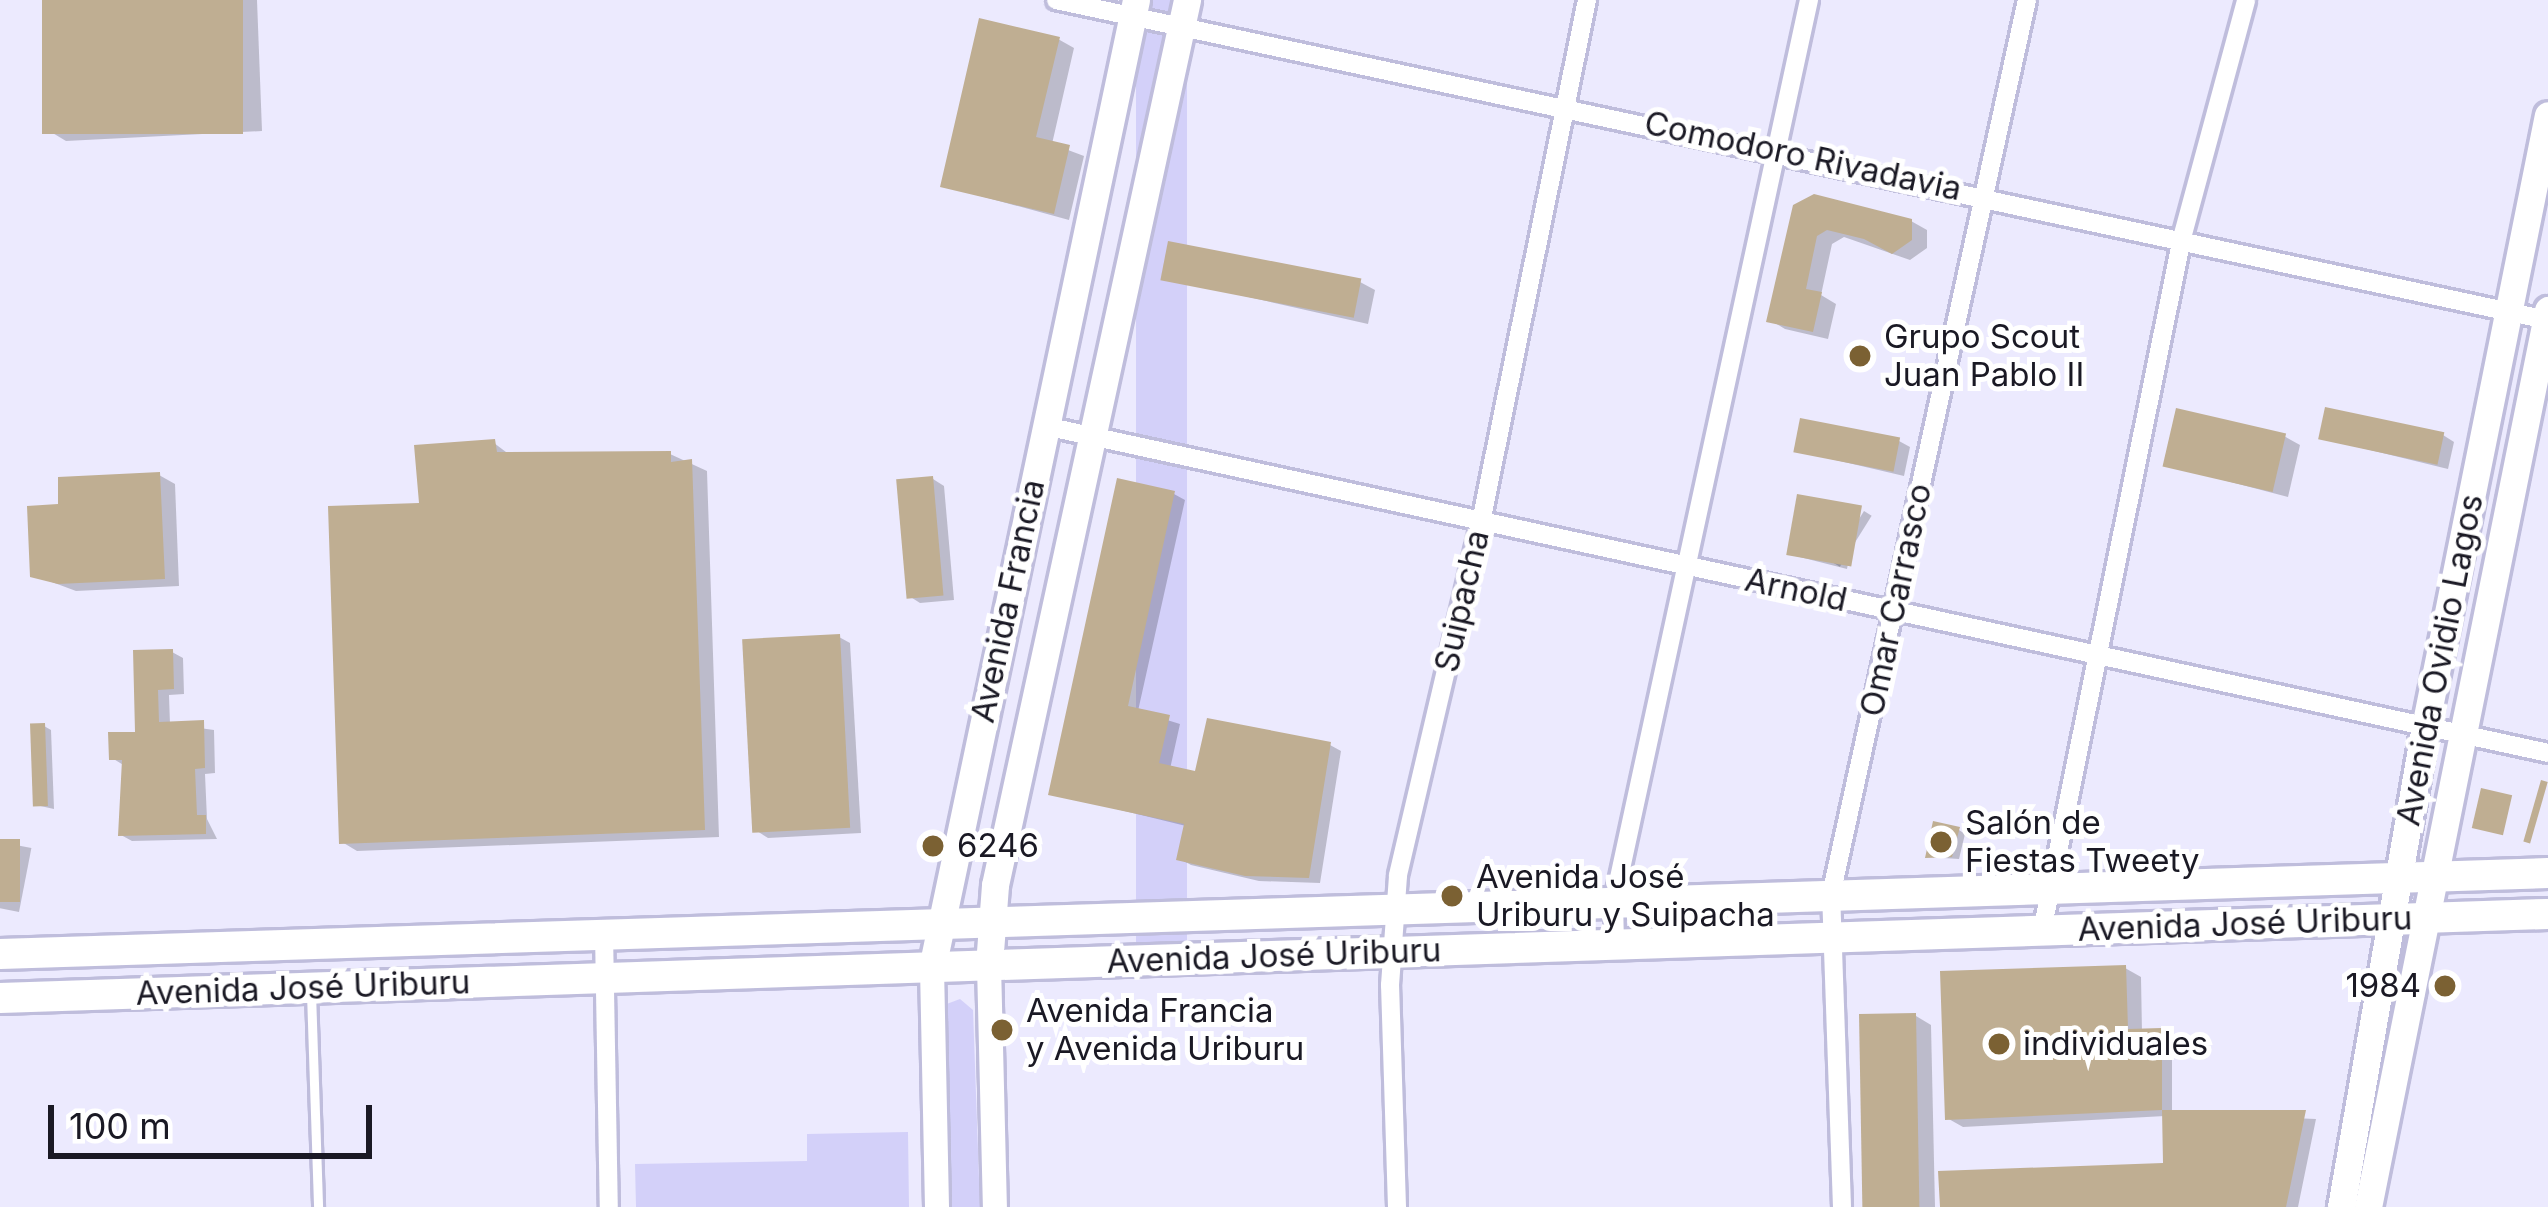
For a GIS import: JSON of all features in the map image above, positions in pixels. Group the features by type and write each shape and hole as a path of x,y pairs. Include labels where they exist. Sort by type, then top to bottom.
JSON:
{"main road":[{"name":"Avenida Francia","path":"932,968 1135,8"},
{"name":"Avenida Francia","path":"988,965 991,920 1184,13"},
{"name":"Avenida Ovidio Lagos","path":"2341,1207 2426,727 2548,115"},
{"name":"Avenida Ovidio Lagos","path":"2368,1207 2547,316"},
{"name":"Avenida José Uriburu","path":"0,954 2548,873"},
{"name":"Avenida José Uriburu","path":"0,998 2548,914"}],"street":[{"name":"Comodoro Rivadavia","path":"1056,0 1184,13 1565,107 2547,316"},
{"name":"Suipacha","path":"1397,1207 1392,952 1396,908 1587,0"},
{"path":"1615,945 1614,902 1808,0"},
{"name":"Omar Carrasco","path":"1842,1207 1831,895 2027,0"},
{"path":"2042,931 2103,658 2182,238 2246,0"},
{"name":"Arnold","path":"1045,426 2548,752"},
{"path":"604,933 609,1207"},
{"path":"310,944 311,988"},
{"path":"55,952 57,996"},
{"name":"Avenida Francia","path":"988,965 995,1207"},
{"name":"Avenida Francia","path":"932,968 937,1207"}],"lane":[{"path":"311,988 318,1207"}],"shaded area":[{"path":"1136,0 1187,0 1187,943 1136,943"},
{"path":"960,999 973,1010 980,1207 946,1207 944,1005"},
{"path":"908,1132 909,1207 636,1207 635,1164 807,1161 807,1134"}],"building":[{"path":"42,0 243,0 243,134 42,134"},
{"path":"979,18 1060,37 1036,137 1070,145 1054,214 940,187"},
{"path":"1814,194 1912,219 1912,240 1892,254 1864,239 1827,230 1817,236 1806,289 1822,292 1813,332 1766,322 1793,205"},
{"path":"1168,241 1361,279 1354,318 1160,280"},
{"path":"2325,407 2444,432 2437,465 2318,439"},
{"path":"2176,408 2286,433 2273,492 2163,466"},
{"path":"1800,418 1900,437 1893,472 1793,452"},
{"path":"495,439 497,452 671,451 671,462 692,459 705,830 339,844 328,506 419,503 414,445"},
{"path":"160,472 165,579 58,584 30,577 27,506 58,504 58,477"},
{"path":"933,476 943,596 907,599 896,479"},
{"path":"1117,478 1175,491 1128,706 1170,715 1159,763 1195,771 1207,718 1331,742 1309,878 1245,876 1176,860 1184,824 1048,795"},
{"path":"1797,494 1862,505 1851,567 1786,555"},
{"path":"840,634 850,828 752,833 742,639"},
{"path":"173,649 174,689 158,690 159,722 204,720 205,768 195,769 197,815 206,815 206,834 118,836 122,760 109,760 108,732 135,732 133,650"},
{"path":"45,723 48,806 33,806 30,724"},
{"path":"2541,780 2548,782 2530,843 2523,842"},
{"path":"2481,788 2512,795 2503,835 2472,828"},
{"path":"1933,821 1960,827 1952,857 1925,858"},
{"path":"0,839 20,839 20,902 0,902"},
{"path":"2126,965 2128,1029 2162,1028 2162,1110 1945,1120 1940,971"},
{"path":"1916,1013 1919,1207 1862,1207 1859,1014"},
{"path":"2162,1110 2306,1110 2286,1207 1940,1207 1938,1171 2163,1163"}],"place":[{"name":"Grupo Scout Juan Pablo II","path":"1860,356"},
{"name":"Salón de Fiestas Tweety","path":"1941,842"},
{"name":"6246","path":"933,846"},
{"name":"Avenida José Uriburu y Suipacha","path":"1452,896"},
{"name":"1984","path":"2445,986"},
{"name":"Avenida Francia y Avenida Uriburu","path":"1002,1030"},
{"name":"individuales","path":"1999,1044"}]}
